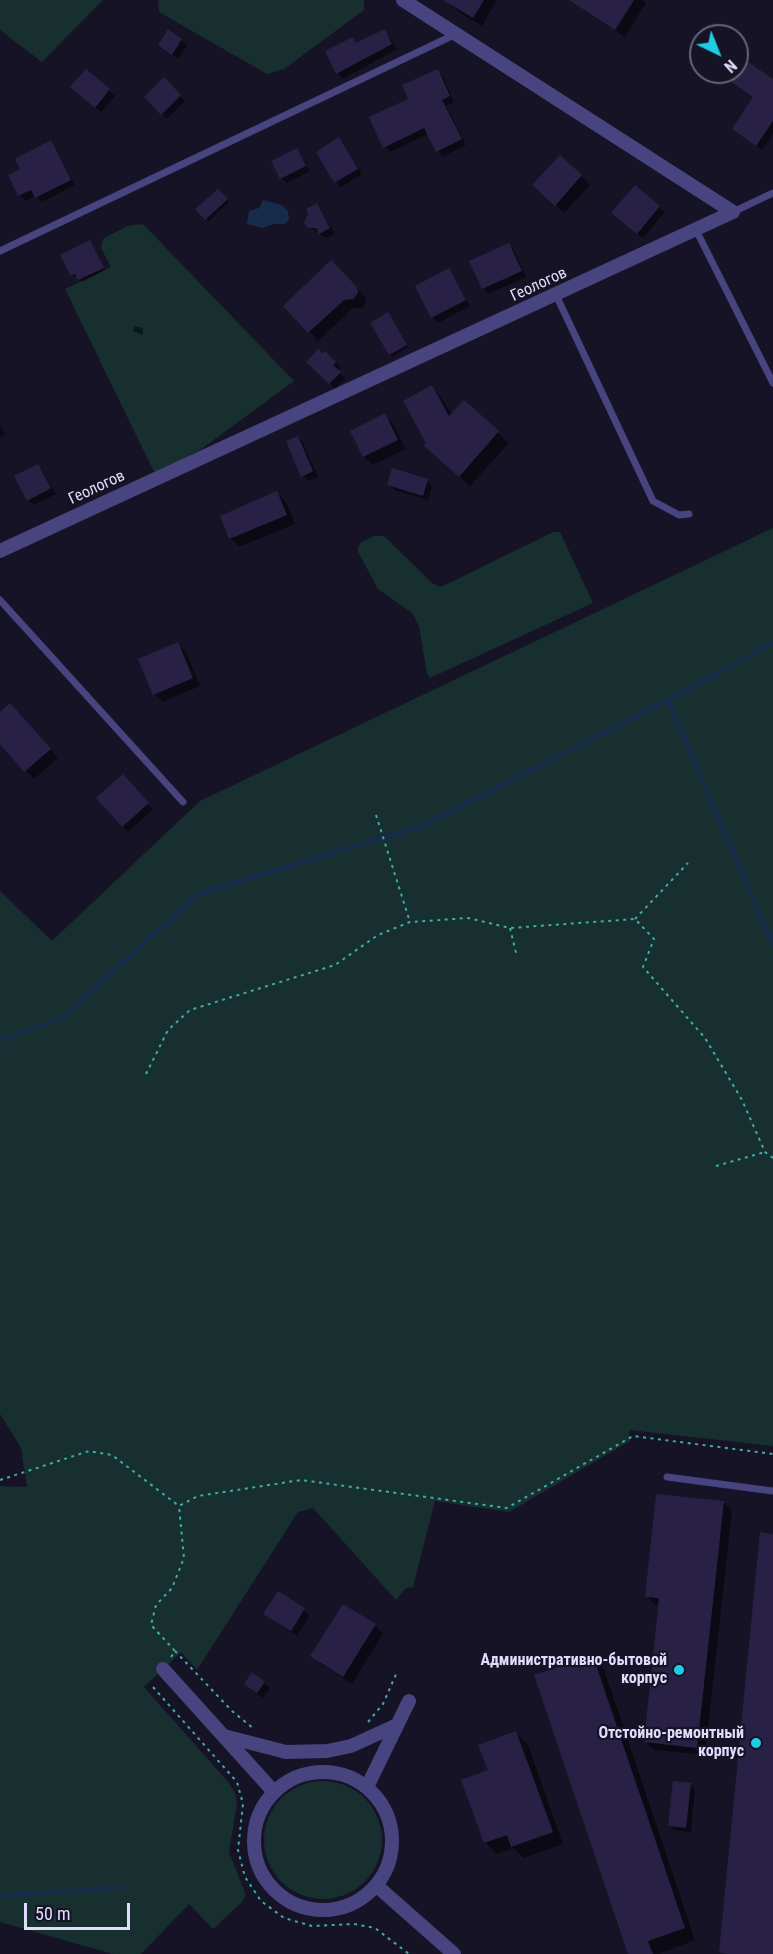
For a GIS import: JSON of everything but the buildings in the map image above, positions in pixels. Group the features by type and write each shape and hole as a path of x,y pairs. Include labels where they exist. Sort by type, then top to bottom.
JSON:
{"street":[{"path":"403,0 733,212"},
{"name":"Геологов","path":"0,551 556,296 733,212"},
{"path":"163,1669 274,1792"},
{"path":"367,1787 409,1701"},
{"path":"224,1736 286,1752 327,1751 351,1746 397,1725"},
{"path":"320,1772 337,1773 367,1787 384,1808 393,1834 392,1853 387,1870 377,1886 362,1899 333,1910 303,1908 284,1899 269,1885 259,1868 254,1848 255,1827 262,1808 274,1792 288,1782 320,1772"},
{"path":"377,1886 454,1954"}],"lane":[{"path":"0,251 456,34"},
{"path":"733,212 773,193"},
{"path":"696,230 773,383"},
{"path":"556,296 653,501 679,516 689,514"},
{"path":"0,600 183,802"},
{"path":"667,1477 773,1491"}],"path":[{"path":"375,815 410,922"},
{"path":"146,1074 168,1030 190,1010 335,965 378,935 410,922 468,918 510,928 635,919 688,863"},
{"path":"635,919 654,939 643,967 705,1038 742,1100 765,1152 773,1158"},
{"path":"510,928 516,953"},
{"path":"716,1166 765,1152"},
{"path":"179,1506 198,1496 301,1480 507,1508 633,1436 773,1454"},
{"path":"0,1480 89,1451 112,1455 179,1506 184,1558 172,1588 156,1605 152,1625 232,1711 256,1730"},
{"path":"163,1669 175,1651"},
{"path":"363,1725 379,1711 397,1672"},
{"path":"153,1687 237,1782 243,1804 237,1850 245,1877 261,1901 284,1918 312,1926 354,1924 375,1928 409,1954"}],"green space":[{"path":"0,0 103,0 42,62 0,30"},
{"path":"158,0 364,0 364,10 284,69 267,74 159,12"},
{"path":"143,224 294,381 200,450 155,474 65,289 111,267 101,248 103,239 127,226"},
{"path":"773,528 773,1446 629,1430 630,1441 509,1512 435,1501 413,1587 406,1588 396,1600 313,1508 298,1512 197,1670 181,1652 144,1687 229,1783 235,1793 237,1804 229,1852 246,1895 242,1902 213,1929 189,1904 141,1954 113,1954 0,1922 0,1486 27,1487 21,1448 0,1414 0,891 52,941 200,801"},
{"path":"553,532 560,532 593,603 430,678 427,674 419,626 412,613 378,589 357,550 361,542 374,536 384,536 432,583 441,587"},
{"path":"323,1781 346,1785 365,1798 378,1817 382,1840 378,1863 365,1882 346,1895 323,1899 300,1895 281,1882 268,1863 264,1840 268,1817 281,1798 300,1785"}],"water":[{"path":"263,200 282,205 288,211 289,220 285,224 274,224 263,228 247,224 249,211 259,208"}],"waterway":[{"path":"0,1040 62,1018 198,894 424,825 668,700 773,643"},
{"path":"668,700 773,945"},
{"path":"0,1896 125,1887"}],"place":[{"name":"Административно-бытовой корпус","path":"679,1670"},
{"name":"Отстойно-ремонтный корпус","path":"756,1743"}]}
